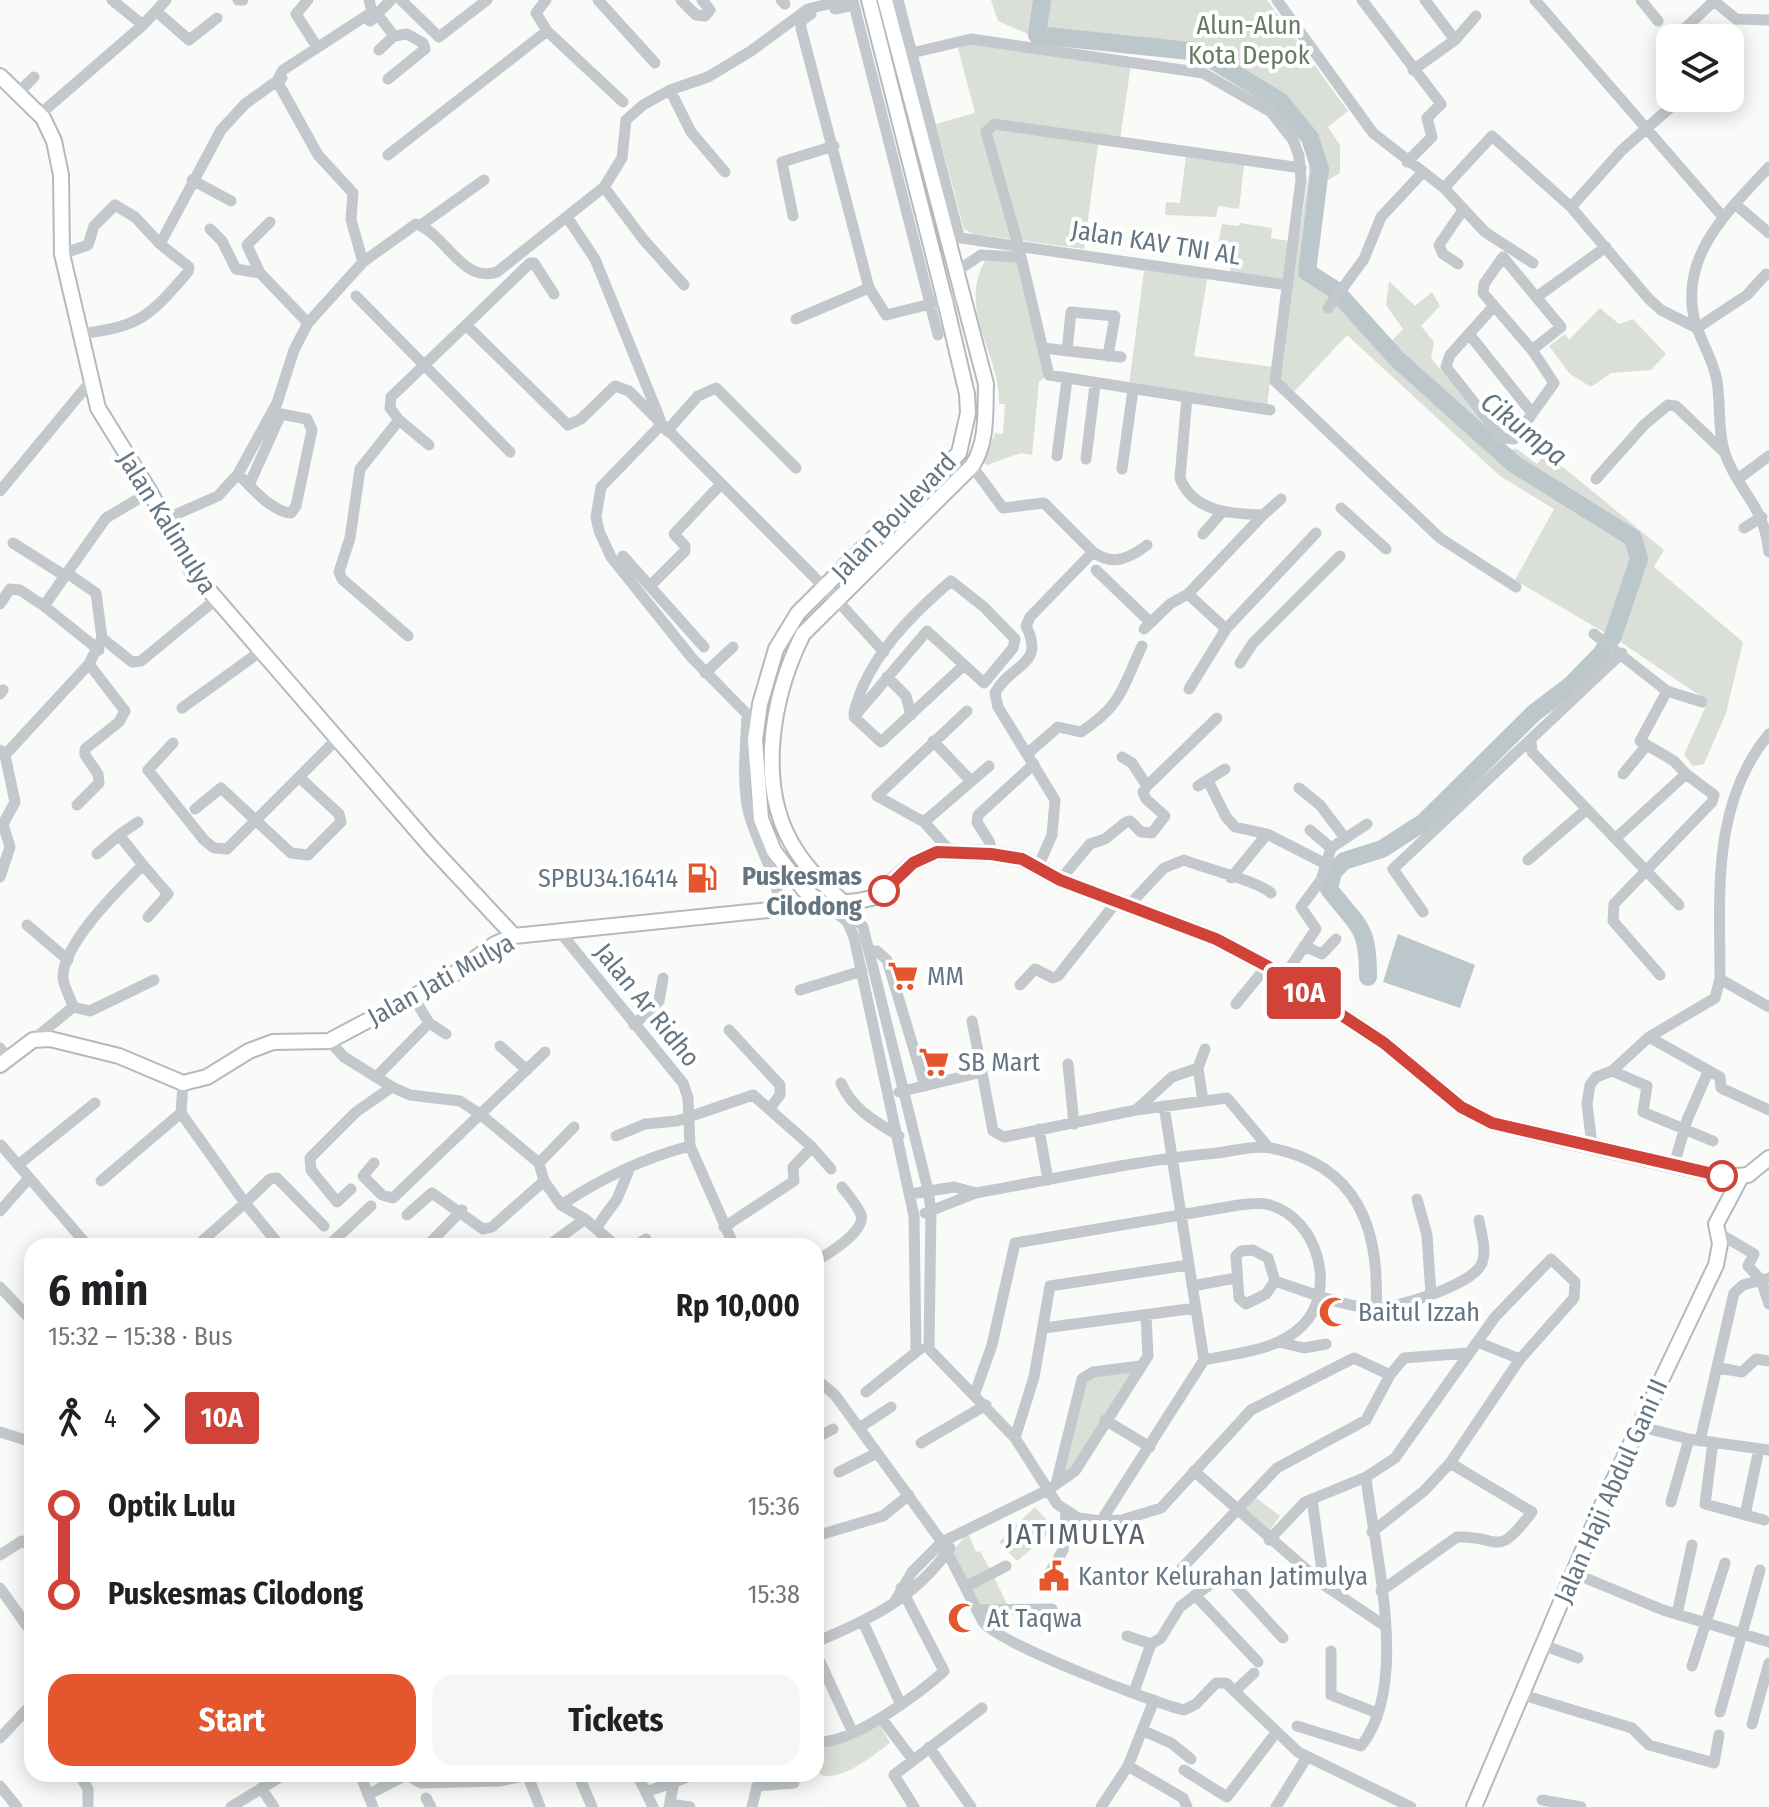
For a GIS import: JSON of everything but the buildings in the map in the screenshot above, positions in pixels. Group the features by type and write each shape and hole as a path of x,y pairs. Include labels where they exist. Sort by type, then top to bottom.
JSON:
{"main road":[{"name":"Jalan Boulevard","path":"825,905 804,890 774,851 761,819 752,716 776,649 798,613 831,594 972,466 979,456 985,430 986,384 957,271 953,236 905,54 885,0"},
{"name":"Jalan Boulevard","path":"843,902 796,852 775,803 772,775 774,731 790,660 803,634 831,594 959,453 965,434 967,394 938,302 855,1"},
{"name":"Jalan Kalimulya","path":"0,76 43,118 54,141 61,175 62,254 98,408 150,492 193,572 214,601 431,847 514,936"},
{"name":"Jalan Jati Mulya","path":"183,1083 207,1077 249,1051 273,1042 329,1041 414,998 450,977 495,944 514,936 825,905 876,897 921,858 950,851"},
{"path":"950,851 1022,859 1060,880 1216,939 1267,966 1366,1033 1477,1116 1513,1129 1741,1177 1766,1166"},
{"path":"797,907 804,890"},
{"path":"3,1057 33,1040 50,1039 104,1053 183,1083"},
{"name":"Jalan Haji Abdul Gani II","path":"1474,1807 1638,1426 1716,1265 1720,1244 1717,1232 1719,1217 1741,1177"}],"street":[{"path":"112,0 143,25"},
{"path":"43,118 168,0"},
{"path":"308,0 297,9 296,14 317,47"},
{"path":"363,262 351,220 353,193 318,155 277,81 280,73 372,12 369,0"},
{"path":"160,244 221,130 245,104 378,15 391,0"},
{"path":"410,2 439,37 487,0"},
{"path":"546,0 536,13 547,31 623,102"},
{"path":"598,0 655,63"},
{"path":"681,0 696,15 705,16 710,10 702,0"},
{"path":"898,0 905,54 971,39 1203,73 1271,112 1293,140 1301,168 1275,381 1440,538 1516,587"},
{"path":"1277,0 1366,125 1407,162 1444,188 1463,210 1507,249 1533,263"},
{"path":"1362,0 1441,104 1427,118 1432,137 1407,162"},
{"path":"1425,0 1455,40"},
{"path":"1535,0 1723,217"},
{"path":"163,520 218,496 238,474 277,403 294,350 308,323 363,262 416,224 421,225 474,273 486,276 497,272 604,187 622,158 626,120 643,105 670,90 708,77 808,9 855,1"},
{"path":"855,1 811,14 801,21 869,288 886,315 963,296"},
{"path":"1690,24 1714,1 1736,19 1769,20"},
{"path":"1645,2 1658,21"},
{"path":"157,12 189,40 196,38 217,18"},
{"path":"378,15 394,36"},
{"path":"1413,70 1455,40 1476,16"},
{"path":"388,155 547,31"},
{"path":"379,50 394,36 407,34 423,43 425,49 388,79"},
{"path":"18,93 34,77"},
{"path":"670,90 691,132 725,172"},
{"path":"1571,207 1622,150 1665,112"},
{"path":"1270,410 1095,385 1049,375 986,132 994,124 1301,168"},
{"path":"1444,188 1492,136 1571,207 1628,277 1655,304 1697,328"},
{"path":"793,216 782,162 834,146"},
{"path":"1725,454 1716,380 1697,328 1691,282 1697,261 1723,217 1769,167"},
{"path":"1331,304 1364,259 1381,217 1423,172"},
{"path":"192,180 231,201"},
{"path":"421,225 484,180"},
{"path":"604,187 643,239 684,285"},
{"path":"1735,204 1769,233"},
{"path":"62,254 88,245 94,226 115,205 135,217 160,244 189,267 153,313 117,329 80,334"},
{"path":"1458,264 1443,254 1439,245 1463,210"},
{"path":"567,217 595,259 664,428"},
{"path":"270,222 247,245 260,273 308,323"},
{"path":"210,229 222,241 236,269 260,273"},
{"path":"953,236 1019,251"},
{"path":"1538,296 1606,247"},
{"path":"957,271 981,255 1019,251"},
{"name":"Jalan KAV TNI AL","path":"1019,251 1287,285"},
{"path":"1494,306 1447,360 1447,372 1502,438 1514,439 1554,383 1483,288 1503,257 1561,327 1532,350"},
{"path":"429,445 399,420 388,402 423,364 530,263 534,263 554,294"},
{"path":"1697,328 1747,295 1766,274"},
{"path":"796,319 869,288"},
{"path":"356,296 510,452"},
{"path":"938,302 938,335"},
{"path":"1067,351 1071,312 1115,316 1108,356"},
{"path":"466,325 568,425 581,419 615,386 629,391 831,594 884,652"},
{"path":"1469,334 1532,413"},
{"path":"1043,348 1121,357"},
{"path":"1057,456 1067,380"},
{"path":"0,491 91,381"},
{"path":"1086,459 1095,385"},
{"path":"780,908 777,882 749,814 745,779 752,716 705,673 611,557 596,517 606,480 698,396 716,388 796,468"},
{"path":"1122,469 1133,390"},
{"path":"1187,397 1180,478 1199,503 1223,511 1263,515"},
{"path":"1596,479 1644,425 1668,405 1676,406 1725,454 1762,517 1769,546"},
{"path":"238,474 249,485 283,513 291,513 295,509 312,430 307,419 281,414 249,485"},
{"path":"399,420 360,469 350,538 339,572 342,579 408,636"},
{"path":"1738,479 1769,456"},
{"path":"972,466 1003,508 1009,510 1044,503 1107,562 1116,561 1147,545"},
{"path":"650,586 685,551 685,546 674,534 721,484"},
{"path":"44,606 106,518 150,492"},
{"path":"1096,570 1147,626 1170,604 1188,594 1281,499"},
{"path":"1341,508 1386,549"},
{"path":"1203,534 1223,511"},
{"path":"1744,528 1762,517"},
{"path":"1189,689 1226,629 1316,533"},
{"path":"0,877 10,847 3,824 15,802 2,752 89,664 100,644 96,593 13,543"},
{"path":"1038,867 1052,835 1056,806 998,707 995,693 1032,655 1034,642 1026,626 1030,617 1093,552"},
{"path":"623,556 704,647"},
{"path":"1240,663 1253,643 1340,556"},
{"path":"913,616 962,667 984,683 1013,648 1015,639 955,581 913,616 884,652 867,677 854,713 855,719 881,743 962,667"},
{"path":"0,604 10,589 20,590 100,644 137,662 214,601"},
{"path":"1188,594 1226,629"},
{"path":"854,713 927,631"},
{"path":"1598,637 1667,691 1702,702"},
{"path":"991,854 990,843 977,822 978,815 1058,727 1081,732 1108,714 1131,675 1142,646"},
{"path":"705,673 733,647"},
{"path":"1423,912 1393,869 1531,742 1618,650"},
{"path":"182,708 261,651"},
{"path":"77,805 99,783 85,749 119,722 125,711 109,685 89,664"},
{"path":"887,677 906,696 911,715"},
{"path":"1660,975 1613,921 1614,904 1712,802 1714,795 1674,761 1640,741 1667,691"},
{"path":"950,851 924,822 877,796 967,711"},
{"path":"1060,880 1090,844 1105,839 1126,822 1130,821 1141,832 1152,833 1165,816 1146,799 1143,792 1217,718"},
{"path":"1592,1145 1587,1104 1590,1085 1601,1074 1612,1071 1649,1037 1714,999 1720,979 1721,841 1740,777 1769,734"},
{"path":"173,743 148,770 204,840 214,848 227,849 338,738"},
{"path":"933,741 971,781"},
{"path":"1531,742 1532,752 1679,905"},
{"path":"1623,774 1647,745"},
{"path":"1122,757 1132,763 1147,786"},
{"path":"924,822 989,766"},
{"path":"1225,769 1203,783 1235,827 1267,834 1320,861"},
{"path":"1616,838 1686,774"},
{"path":"195,809 221,788 291,853 308,855 341,822 339,814 299,777"},
{"path":"1299,788 1320,805 1345,838"},
{"path":"1528,860 1587,809"},
{"path":"97,854 138,822"},
{"path":"1283,978 1316,928 1301,905 1321,880 1331,848 1367,824"},
{"path":"1310,830 1331,848"},
{"path":"1231,878 1267,834"},
{"path":"119,835 168,894 148,917"},
{"path":"1020,985 1035,969 1053,978 1058,976 1124,902 1173,861 1184,860 1231,878 1259,884 1271,893"},
{"path":"73,1007 63,978 68,960 98,910 143,865"},
{"path":"777,882 793,876"},
{"path":"843,902 863,927 905,1092 931,1211 922,1349 866,1392"},
{"path":"825,905 852,929 899,1136 914,1216 922,1349 986,1405 1052,1487 1066,1512 1063,1550 1045,1581"},
{"path":"27,925 68,960"},
{"name":"Jalan Ar Ridho","path":"560,932 683,1083 690,1146 730,1238"},
{"path":"1304,946 1322,954 1336,939"},
{"path":"869,951 877,951 887,960 925,1086"},
{"path":"1236,1004 1267,966"},
{"path":"800,990 862,971"},
{"path":"634,1025 659,1001 663,978"},
{"path":"1720,979 1769,1007"},
{"path":"73,1007 90,1011 154,980"},
{"path":"414,998 429,1023 446,1034"},
{"path":"33,1040 73,1007"},
{"path":"972,1021 995,1133 1004,1137 1136,1110 1230,1099 1269,1148"},
{"path":"376,1077 429,1023"},
{"path":"729,1030 780,1085 780,1095 770,1108"},
{"path":"1649,1037 1720,1077 1721,1088 1769,1110"},
{"path":"329,1041 344,1057 392,1087 410,1095 460,1101 480,1114 539,1163 544,1181 561,1205 585,1219 607,1238"},
{"path":"500,1046 527,1070"},
{"path":"1203,1101 1198,1068 1205,1049"},
{"path":"374,1163 363,1176 382,1195 393,1198 545,1052"},
{"path":"1068,1064 1074,1124"},
{"path":"1136,1110 1172,1077 1198,1068"},
{"path":"1612,1071 1647,1086 1643,1112 1713,1141"},
{"path":"889,1093 905,1092 982,1072"},
{"path":"1674,1165 1683,1130 1708,1072"},
{"path":"183,1083 181,1113 273,1238"},
{"path":"841,1083 847,1097 858,1108 899,1136"},
{"path":"351,1189 337,1202 311,1170 310,1158 356,1112 392,1087"},
{"path":"616,1136 645,1124 677,1121 748,1095 770,1108 831,1169"},
{"path":"18,1165 95,1103"},
{"path":"1101,1521 1204,1360 1164,1106"},
{"path":"101,1181 181,1113"},
{"path":"539,1163 574,1127"},
{"path":"1039,1129 1048,1180"},
{"path":"0,1142 81,1238"},
{"path":"561,1205 599,1179 629,1170 646,1157 690,1146"},
{"path":"724,1227 794,1181 793,1167 812,1147"},
{"path":"914,1216 976,1193 1173,1157 1269,1148 1318,1165 1357,1201 1375,1245 1376,1308"},
{"path":"596,1228 617,1199 629,1170"},
{"path":"0,1211 29,1178"},
{"path":"206,1238 270,1179 277,1178 324,1226"},
{"path":"407,1215 432,1193 462,1210 483,1229 492,1227 544,1181"},
{"path":"824,1256 846,1241 861,1222 862,1216 842,1187"},
{"path":"910,1194 954,1187 976,1193"},
{"path":"1417,1199 1427,1235 1431,1294"},
{"path":"975,1393 994,1336 1013,1244 1181,1215 1269,1204 1285,1212 1304,1228 1312,1242 1319,1268 1319,1296 1312,1315 1279,1342 1204,1360"},
{"path":"337,1238 371,1206"},
{"path":"435,1238 462,1210"},
{"path":"559,1238 585,1219"},
{"path":"1275,1281 1319,1296 1376,1308 1431,1294 1466,1280 1481,1266 1484,1253 1479,1220"},
{"path":"1717,1232 1754,1254 1748,1266 1765,1279 1769,1304"},
{"path":"1253,1250 1268,1258 1275,1281 1263,1297 1246,1304 1239,1301 1237,1255 1253,1250"},
{"path":"1269,1540 1305,1502 1366,1477 1395,1458 1468,1353 1519,1290 1551,1259 1575,1282 1574,1298 1520,1359 1450,1463 1424,1491 1372,1532"},
{"path":"1015,1438 1044,1328 1049,1289 1053,1284 1188,1265"},
{"path":"1192,1286 1236,1278"},
{"path":"1671,1502 1701,1441 1734,1293 1743,1285 1765,1279"},
{"path":"0,1287 24,1312"},
{"path":"1044,1328 1196,1308"},
{"path":"824,1639 863,1622 894,1603 959,1534 1052,1487 1075,1471 1149,1351 1146,1316"},
{"path":"1279,1342 1304,1348 1326,1344"},
{"path":"1477,1342 1520,1359"},
{"path":"1182,1568 1277,1468 1366,1420 1390,1375 1409,1355 1468,1353"},
{"path":"1066,1512 1101,1521 1151,1513 1168,1502 1251,1410 1295,1391 1354,1358 1390,1375"},
{"path":"1719,1368 1742,1372 1756,1359 1769,1361"},
{"path":"1052,1487 1082,1379 1093,1372 1140,1366"},
{"path":"824,1386 835,1395 909,1495 944,1547 992,1631 1184,1710 1196,1704 1219,1682 1236,1690 1275,1734 1302,1754 1411,1807"},
{"path":"921,1443 986,1405"},
{"path":"859,1428 891,1407"},
{"path":"1105,1420 1150,1447"},
{"path":"1638,1426 1701,1441 1764,1449 1745,1515"},
{"path":"824,1434 833,1429"},
{"path":"0,1432 24,1440"},
{"path":"1701,1441 1705,1504 1764,1520"},
{"path":"839,1472 877,1453"},
{"path":"1381,1591 1457,1537 1491,1544 1504,1541 1532,1512 1450,1463"},
{"path":"1194,1471 1269,1540 1324,1585 1385,1626"},
{"path":"1297,1726 1357,1746 1363,1744 1385,1693 1385,1626 1366,1477"},
{"path":"824,1534 883,1516 909,1495"},
{"path":"1312,1499 1324,1585"},
{"path":"0,1555 24,1542"},
{"path":"1671,1612 1692,1545"},
{"path":"1692,1666 1725,1563"},
{"path":"965,1587 1006,1566"},
{"path":"1720,1712 1760,1570"},
{"path":"1573,1573 1671,1612 1769,1642"},
{"path":"1134,1692 1153,1644 1176,1611 1215,1579 1226,1577 1283,1638"},
{"path":"0,1588 24,1622"},
{"path":"824,1742 882,1719 945,1670 904,1592"},
{"path":"1195,1595 1256,1667 1236,1690"},
{"path":"978,1610 1052,1609"},
{"path":"863,1622 901,1705"},
{"path":"1127,1636 1153,1644"},
{"path":"1543,1645 1578,1658"},
{"path":"1331,1651 1331,1695 1377,1713"},
{"path":"1752,1724 1769,1663"},
{"path":"824,1670 852,1731"},
{"path":"1523,1695 1632,1728 1649,1745 1714,1763 1719,1735"},
{"path":"1120,1807 1104,1803 1128,1766 1154,1700"},
{"path":"914,1807 894,1777 911,1758 982,1708"},
{"path":"0,1738 24,1712"},
{"path":"882,1719 911,1758"},
{"path":"1144,1731 1171,1743 1191,1759"},
{"path":"1184,1770 1227,1797 1275,1734"},
{"path":"929,1747 971,1807"},
{"path":"1276,1807 1302,1754"},
{"path":"1128,1766 1183,1798 1187,1807"},
{"path":"84,1782 88,1789 88,1807"},
{"path":"231,1807 245,1803 271,1782"},
{"path":"363,1782 373,1807"},
{"path":"375,1791 392,1782"},
{"path":"532,1782 540,1807"},
{"path":"581,1782 592,1807"},
{"path":"641,1782 653,1807"},
{"path":"646,1792 674,1782"},
{"path":"674,1782 669,1805 690,1807"},
{"path":"752,1807 757,1786 794,1783"},
{"path":"0,1785 17,1807"},
{"path":"261,1788 274,1807"},
{"path":"1542,1800 1581,1807"}],"green space":[{"name":"Alun-Alun Kota Depok","path":"991,0 1267,0 1348,111 1328,127 1340,145 1340,173 1323,183 1315,269 1334,279 1389,344 1403,329 1386,305 1389,281 1415,306 1432,292 1440,306 1421,326 1434,342 1431,358 1505,450 1517,449 1537,464 1546,453 1664,550 1654,567 1743,642 1726,713 1704,764 1693,766 1684,755 1708,701 1619,641 1515,580 1554,509 1500,476 1347,335 1293,393 1283,384 1279,370 1309,172 1309,139 1279,101 1197,54 1134,43 1118,46 1035,37 998,21"},
{"path":"971,43 1131,64 1119,147 1098,145 1084,249 973,234 964,229 936,124 975,113 958,48"},
{"path":"1186,157 1244,165 1239,209 1218,206 1216,217 1165,215 1166,202 1180,203"},
{"path":"1240,223 1272,228 1271,238 1289,241 1283,281 1230,272 1236,246 1218,244 1222,224 1239,226"},
{"path":"1028,252 1208,275 1194,356 1272,367 1267,406 1129,385 1144,271"},
{"path":"986,259 1017,261 1046,376 1039,382 1032,455 1021,453 987,465 983,462 995,433 1003,434 1005,404 999,404 993,366 977,313 978,278"},
{"path":"1600,308 1619,324 1633,319 1666,354 1651,370 1611,373 1591,387 1570,374 1549,346 1565,334 1569,340"},
{"path":"1134,1369 1072,1469 1061,1477 1084,1382 1091,1377"},
{"path":"1256,1498 1280,1516 1269,1531 1244,1511"},
{"path":"1035,1507 1055,1529 1017,1561 999,1542"},
{"path":"968,1533 976,1552 980,1551 991,1571 966,1582 951,1553"},
{"path":"994,1577 1008,1606 979,1608 969,1588"},
{"path":"880,1725 890,1743 848,1771 830,1776 824,1775 824,1746"}],"shaded area":[{"path":"1398,934 1475,965 1460,1008 1383,982"}],"waterway":[{"name":"Cikumpa","path":"1042,0 1037,35 1199,52 1280,101 1310,138 1320,169 1307,272 1334,289 1397,359 1514,464 1633,538 1639,559 1613,636 1601,654 1571,685 1534,713 1424,822 1382,849 1344,861 1333,872 1329,889 1355,920 1364,937 1368,977"}],"bus line":[{"name":"10A","path":"884,891 913,863 937,852 991,854 1022,859 1060,880 1216,939 1267,966 1352,1025 1384,1043 1461,1107 1492,1123 1722,1176"}],"place":[{"name":"SPBU34.16414","path":"702,878"},
{"name":"Puskesmas Cilodong","path":"884,891"},
{"name":"MM","path":"903,976"},
{"name":"SB Mart","path":"934,1062"},
{"name":"Baitul Izzah","path":"1334,1312"},
{"name":"Kantor Kelurahan Jatimulya","path":"1054,1576"},
{"name":"At Taqwa","path":"963,1618"}],"district":[{"name":"JATIMULYA","path":"1076,1534"}]}
